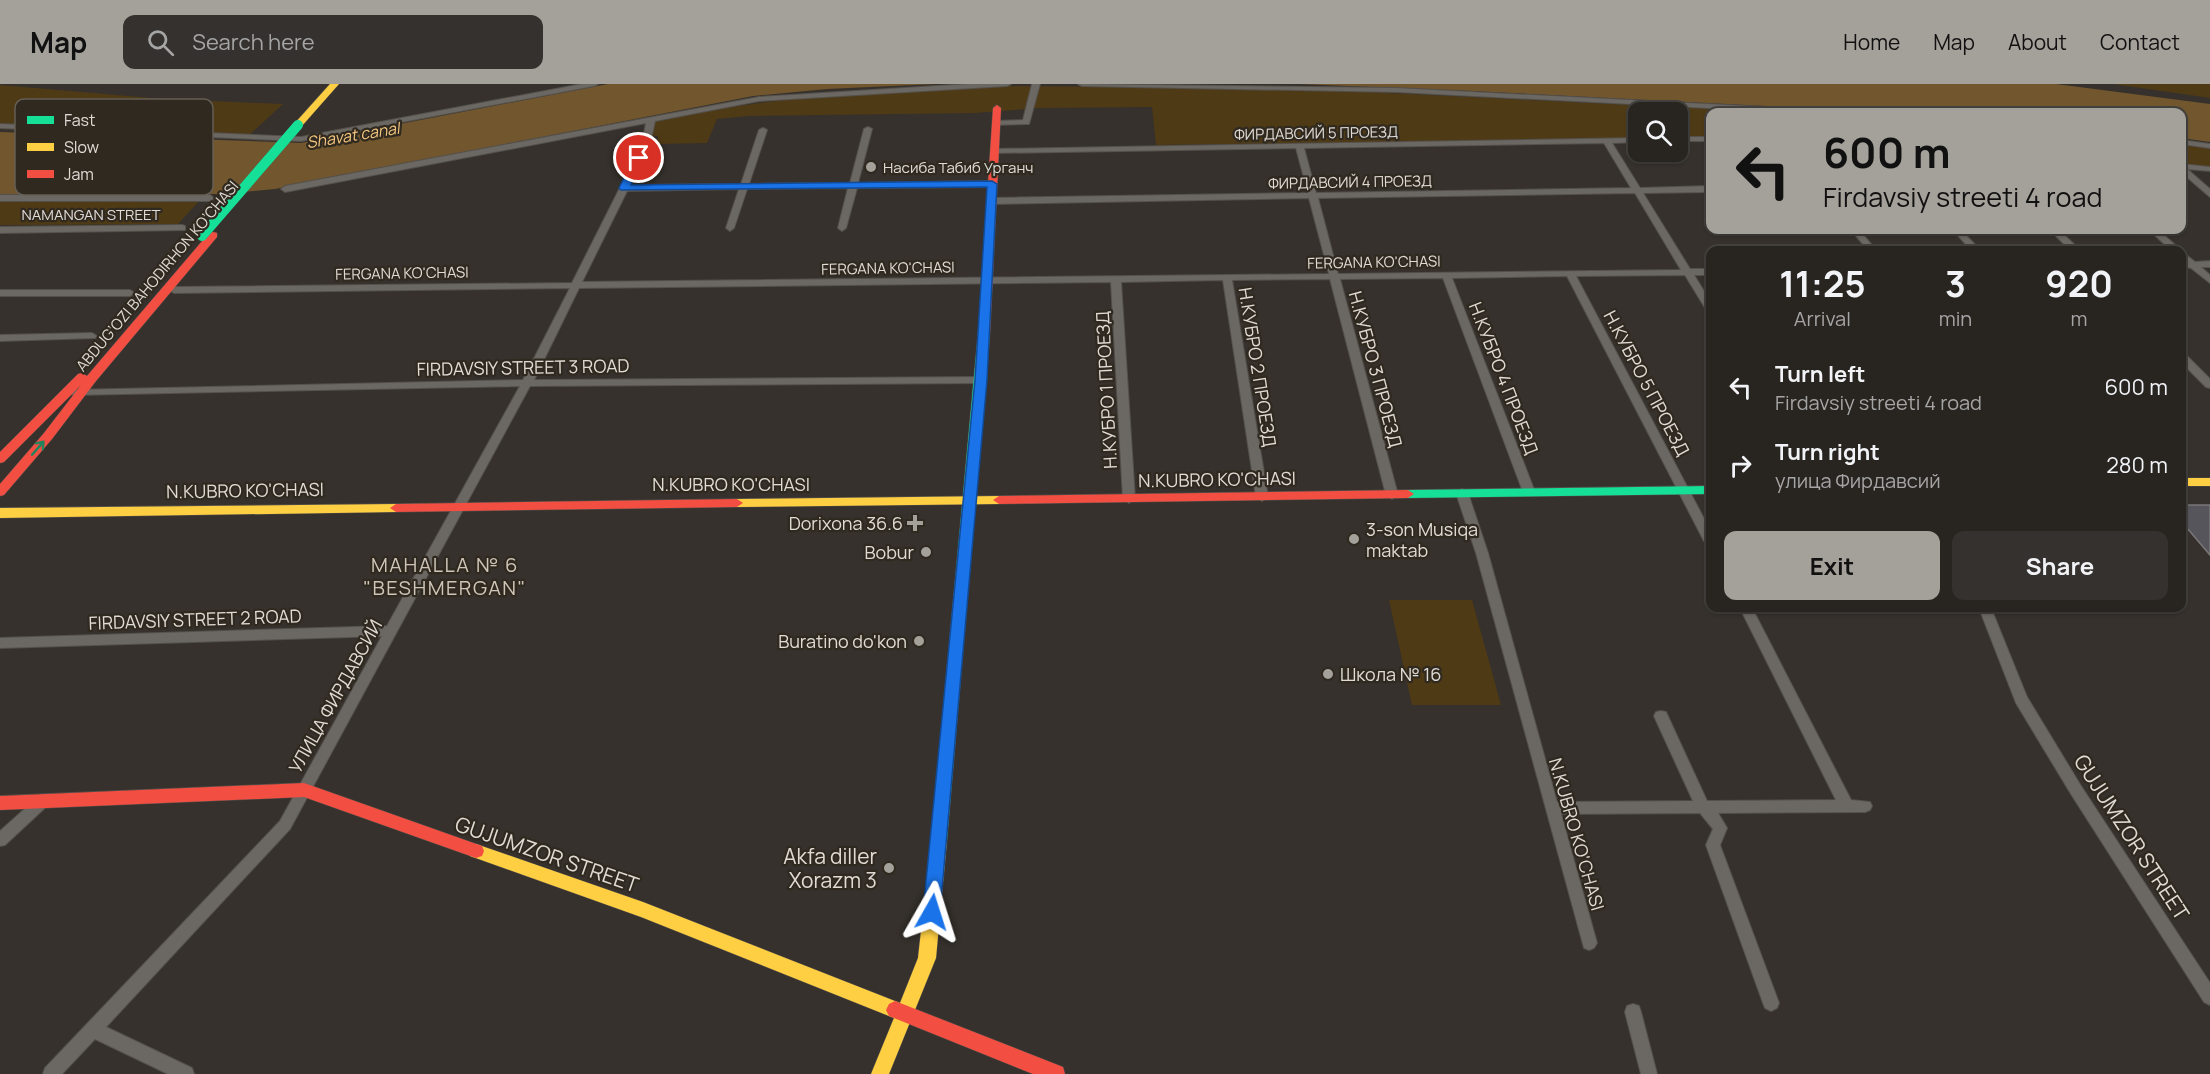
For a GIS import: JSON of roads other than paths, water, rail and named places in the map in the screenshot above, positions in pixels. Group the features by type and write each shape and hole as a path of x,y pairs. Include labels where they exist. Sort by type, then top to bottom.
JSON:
{"street":[{"name":"ABDUG’OZI BAHODIRHON KO’CHASI","path":"0,459 80,378 207,236 335,84"},
{"name":"ABDUG’OZI BAHODIRHON KO’CHASI","path":"302,125 343,84"},
{"path":"213,135 301,139 594,84"},
{"path":"285,189 710,107 779,97 1007,84"},
{"path":"996,123 1026,122 1036,84"},
{"path":"1082,84 1396,90 1745,108"},
{"path":"880,1074 927,958 981,380 997,108"},
{"name":"УЛИЦА ФИРДАВСИЙ","path":"51,1074 285,825 527,383 646,144 651,119"},
{"path":"0,126 15,127"},
{"path":"842,228 868,129"},
{"path":"730,228 763,130"},
{"path":"1688,139 1706,139"},
{"name":"ФИРДАВСИЙ 5 ПРОЕЗД","path":"995,151 1628,140"},
{"path":"1607,141 1706,302"},
{"path":"2186,143 2210,146"},
{"name":"Н.КУБРО 3 ПРОЕЗД","path":"1300,147 1392,495"},
{"path":"2186,167 2210,169"},
{"path":"2186,172 2210,194"},
{"path":"624,188 992,184"},
{"name":"ФИРДАВСИЙ 4 ПРОЕЗД","path":"991,201 1706,189"},
{"path":"0,198 210,198"},
{"name":"NAMANGAN STREET","path":"0,230 182,228"},
{"path":"1858,234 1869,246"},
{"path":"1961,234 1972,246"},
{"path":"2058,234 2071,246"},
{"path":"2158,234 2171,246"},
{"name":"ABDUG’OZI BAHODIRHON KO’CHASI","path":"0,492 48,436 207,236"},
{"path":"2186,259 2210,280"},
{"path":"2186,265 2210,264"},
{"name":"FERGANA KO'CHASI","path":"174,290 1706,272"},
{"name":"Н.КУБРО 5 ПРОЕЗД","path":"1569,274 1706,533"},
{"name":"Н.КУБРО 4 ПРОЕЗД","path":"1448,276 1529,492"},
{"name":"Н.КУБРО 2 ПРОЕЗД","path":"1227,279 1262,497"},
{"name":"Н.КУБРО 1 ПРОЕЗД","path":"1116,280 1129,499"},
{"path":"0,293 130,293"},
{"path":"0,338 92,336"},
{"path":"2186,361 2210,385"},
{"name":"FIRDAVSIY STREET 3 ROAD","path":"66,392 527,383 981,380"},
{"path":"2186,480 2210,482"},
{"name":"N.KUBRO KO'CHASI","path":"0,513 1706,490"},
{"name":"N.KUBRO KO'CHASI","path":"1462,494 1482,553 1589,943"},
{"path":"1748,612 1846,805"},
{"name":"GUJUMZOR STREET","path":"1987,612 2021,699 2076,790 2210,997"},
{"name":"FIRDAVSIY STREET 2 ROAD","path":"0,643 392,631"},
{"path":"1661,716 1702,806 1720,828 1713,846 1770,1003"},
{"name":"GUJUMZOR STREET","path":"0,803 304,790 643,910 1056,1074"},
{"path":"0,840 43,801"},
{"path":"1551,808 1865,806"},
{"path":"1633,1012 1648,1074"},
{"path":"92,1029 186,1074"}],"water":[{"name":"Shavat canal","path":"608,84 936,84 827,89 753,96 275,189 213,194 213,140 301,143"},
{"path":"1299,84 2056,84 2210,104 2210,142 2186,139 2186,108 1806,108"},
{"name":"Shavat canal","path":"0,132 15,133 15,194 0,194"}],"place":[{"name":"Насиба Табиб Урганч","path":"871,167"},
{"name":"Dorixona 36.6","path":"915,523"},
{"name":"3-son Musiqa maktab","path":"1354,539"},
{"name":"Bobur","path":"926,552"},
{"name":"Buratino do'kon","path":"919,641"},
{"name":"Школа № 16","path":"1328,674"},
{"name":"Akfa diller Xorazm 3","path":"889,868"}],"district":[{"name":"MAHALLA № 6 \"BESHMERGAN\"","path":"445,576"}]}
